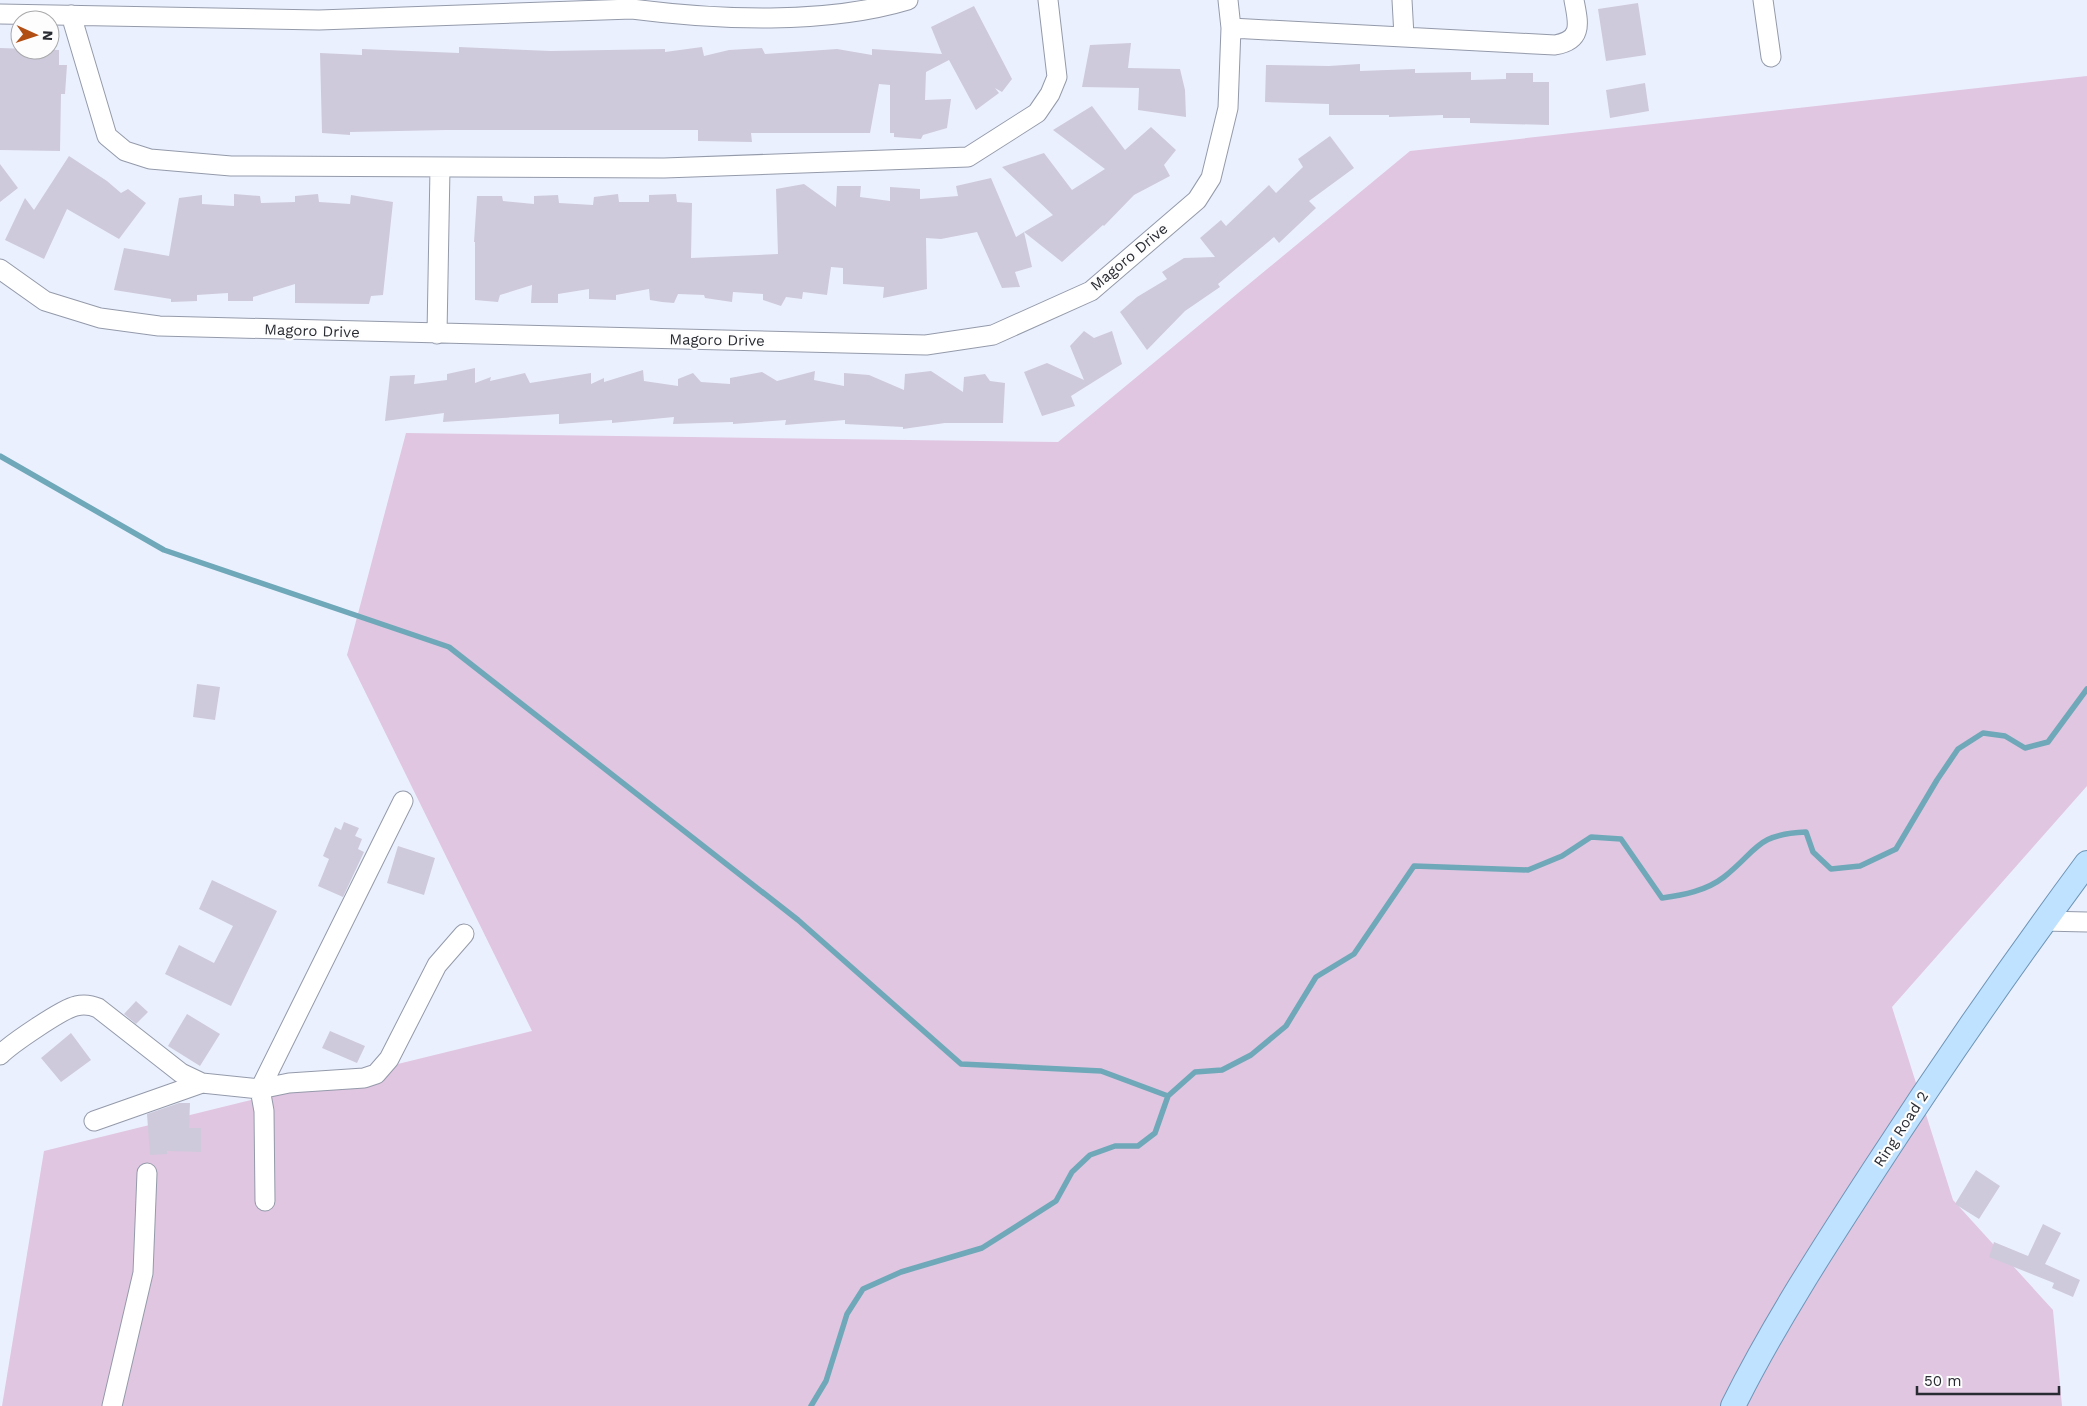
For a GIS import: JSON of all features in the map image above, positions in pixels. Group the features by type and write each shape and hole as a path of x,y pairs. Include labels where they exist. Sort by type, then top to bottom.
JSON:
{"main road":[{"name":"Ring Road 2","path":"1733,1406 1758,1356 1836,1229 1923,1094 2087,862"}],"street":[{"path":"632,9 652,0"},
{"path":"0,14 319,20 632,9 675,14 808,17 886,6 908,0"},
{"path":"71,16 107,136 125,151 150,159 231,166 664,168 968,158 1037,113 1050,94 1057,77 1048,0"},
{"name":"Magoro Drive","path":"0,269 45,302 100,318 159,326 926,345 992,335 1091,291 1196,200 1211,178 1228,108 1232,28 1228,0"},
{"path":"1402,0 1404,36"},
{"path":"1232,28 1555,45 1566,43 1575,35 1578,23 1574,0"},
{"path":"1763,0 1771,57"},
{"path":"437,334 440,168"},
{"path":"265,1201 265,1118 260,1090 403,802"},
{"path":"2044,921 2087,922"},
{"path":"0,1054 12,1044 74,1006 90,1004 98,1008 181,1073 202,1083 260,1090 289,1083 364,1078 376,1074 389,1059 437,965 464,934"},
{"path":"94,1121 202,1083"},
{"path":"112,1406 144,1273 147,1173"}],"shaded area":[{"path":"2087,76 2087,786 1892,1007 1953,1200 2053,1310 2062,1406 2,1406 44,1151 532,1031 347,655 406,433 1058,442 1410,151"}],"building":[{"path":"1638,3 1646,55 1606,61 1598,9"},
{"path":"974,6 1012,79 1002,92 995,88 999,93 976,110 949,60 926,72 925,100 951,99 947,128 923,135 921,139 894,137 894,133 890,133 890,85 879,84 870,133 751,133 752,142 698,141 698,130 446,130 350,132 350,135 322,133 320,53 362,55 362,49 459,53 459,47 551,51 665,49 665,52 702,47 704,56 729,50 762,48 765,54 837,49 872,55 872,49 942,54 931,27"},
{"path":"1131,43 1128,68 1180,69 1185,90 1186,117 1138,110 1139,88 1082,87 1090,45"},
{"path":"0,48 10,48 10,60 59,60 59,65 67,65 65,94 61,94 60,151 0,150"},
{"path":"1360,64 1360,71 1415,69 1415,73 1471,72 1471,80 1506,79 1506,73 1533,73 1533,82 1549,82 1549,125 1470,123 1470,118 1443,118 1443,115 1389,117 1389,115 1329,115 1329,104 1265,102 1266,65 1329,66"},
{"path":"1645,83 1649,111 1610,118 1606,90"},
{"path":"1092,106 1125,150 1151,127 1176,150 1164,165 1170,176 1134,195 1104,226 1062,262 1024,232 1053,215 1002,167 1044,153 1072,190 1105,169 1053,130"},
{"path":"1330,136 1354,168 1309,201 1316,208 1279,243 1274,237 1218,284 1220,287 1185,311 1147,350 1120,312 1137,297 1167,279 1162,272 1184,258 1215,257 1200,238 1221,220 1226,226 1269,185 1276,193 1303,167 1298,159"},
{"path":"69,156 107,181 121,193 128,189 146,203 119,239 67,209 44,259 5,240 25,198 34,210"},
{"path":"0,164 18,188 0,202"},
{"path":"991,178 1016,237 1024,232 1032,267 1015,272 1020,287 1002,288 977,232 941,239 926,238 927,289 883,298 884,287 843,284 843,268 831,267 827,295 803,292 802,299 786,297 781,306 763,300 763,294 733,292 732,302 705,298 704,295 678,294 674,303 662,302 650,300 649,289 616,295 616,300 589,299 589,289 558,294 558,303 531,303 532,285 500,295 498,302 475,300 474,242 477,196 502,196 503,201 534,204 534,196 558,195 559,203 593,205 594,197 618,194 619,202 649,202 649,195 676,194 677,202 692,203 691,258 778,254 776,189 804,184 836,207 837,186 861,186 860,197 890,201 890,187 920,189 920,199 958,196 956,186"},
{"path":"234,194 260,196 261,203 295,202 295,196 318,194 319,202 350,204 351,195 393,202 383,295 371,296 369,304 295,303 295,284 253,297 253,301 228,301 228,293 197,295 197,301 171,302 171,299 114,290 124,248 169,256 179,198 202,195 202,204 234,206"},
{"path":"1084,331 1094,338 1112,331 1122,364 1071,396 1075,406 1042,416 1024,372 1047,363 1084,380 1070,346"},
{"path":"475,368 475,383 491,377 490,381 525,373 530,383 591,373 591,384 604,378 604,382 643,370 644,381 678,386 678,379 693,373 701,382 730,384 730,378 762,372 777,381 815,371 814,380 844,386 844,373 869,375 904,390 905,374 931,371 963,392 964,377 985,374 990,381 1005,383 1003,423 945,423 903,429 903,427 845,424 845,420 785,425 786,420 733,424 733,422 673,424 674,417 612,423 612,420 559,424 559,414 443,422 444,413 385,421 390,376 415,375 414,384 447,380 447,374"},
{"path":"197,684 220,687 215,720 193,717"},
{"path":"344,822 359,828 355,836 362,839 358,849 364,852 343,897 318,886 329,859 323,856 335,827 341,830"},
{"path":"398,846 435,858 424,895 387,883"},
{"path":"212,880 277,911 231,1006 165,974 179,945 214,963 233,926 199,909"},
{"path":"136,1001 148,1012 136,1024 124,1014"},
{"path":"187,1014 220,1034 200,1066 168,1046"},
{"path":"330,1031 365,1046 357,1063 322,1048"},
{"path":"71,1033 91,1060 61,1082 41,1058"},
{"path":"179,1103 190,1103 189,1128 201,1128 201,1152 167,1151 167,1154 150,1155 147,1114"},
{"path":"1976,1170 2000,1186 1979,1219 1955,1204"},
{"path":"2043,1224 2061,1233 2045,1264 2080,1280 2073,1297 2052,1288 2054,1283 1989,1257 1994,1242 2028,1256"}],"waterway":[{"path":"0,456 164,550 449,647 798,920 961,1064 1101,1071 1168,1096"},
{"path":"811,1406 826,1381 847,1314 863,1289 901,1272 982,1248 1056,1201 1072,1172 1090,1155 1115,1146 1138,1146 1155,1133 1168,1096 1195,1072 1222,1070 1251,1055 1286,1026 1316,977 1354,954 1414,866 1528,870 1562,856 1591,837 1621,839 1662,898 1694,892 1710,886 1724,877 1767,840 1790,833 1806,832 1813,852 1831,869 1860,866 1896,849 1937,780 1958,749 1983,733 2005,736 2025,748 2048,742 2087,689"}]}
